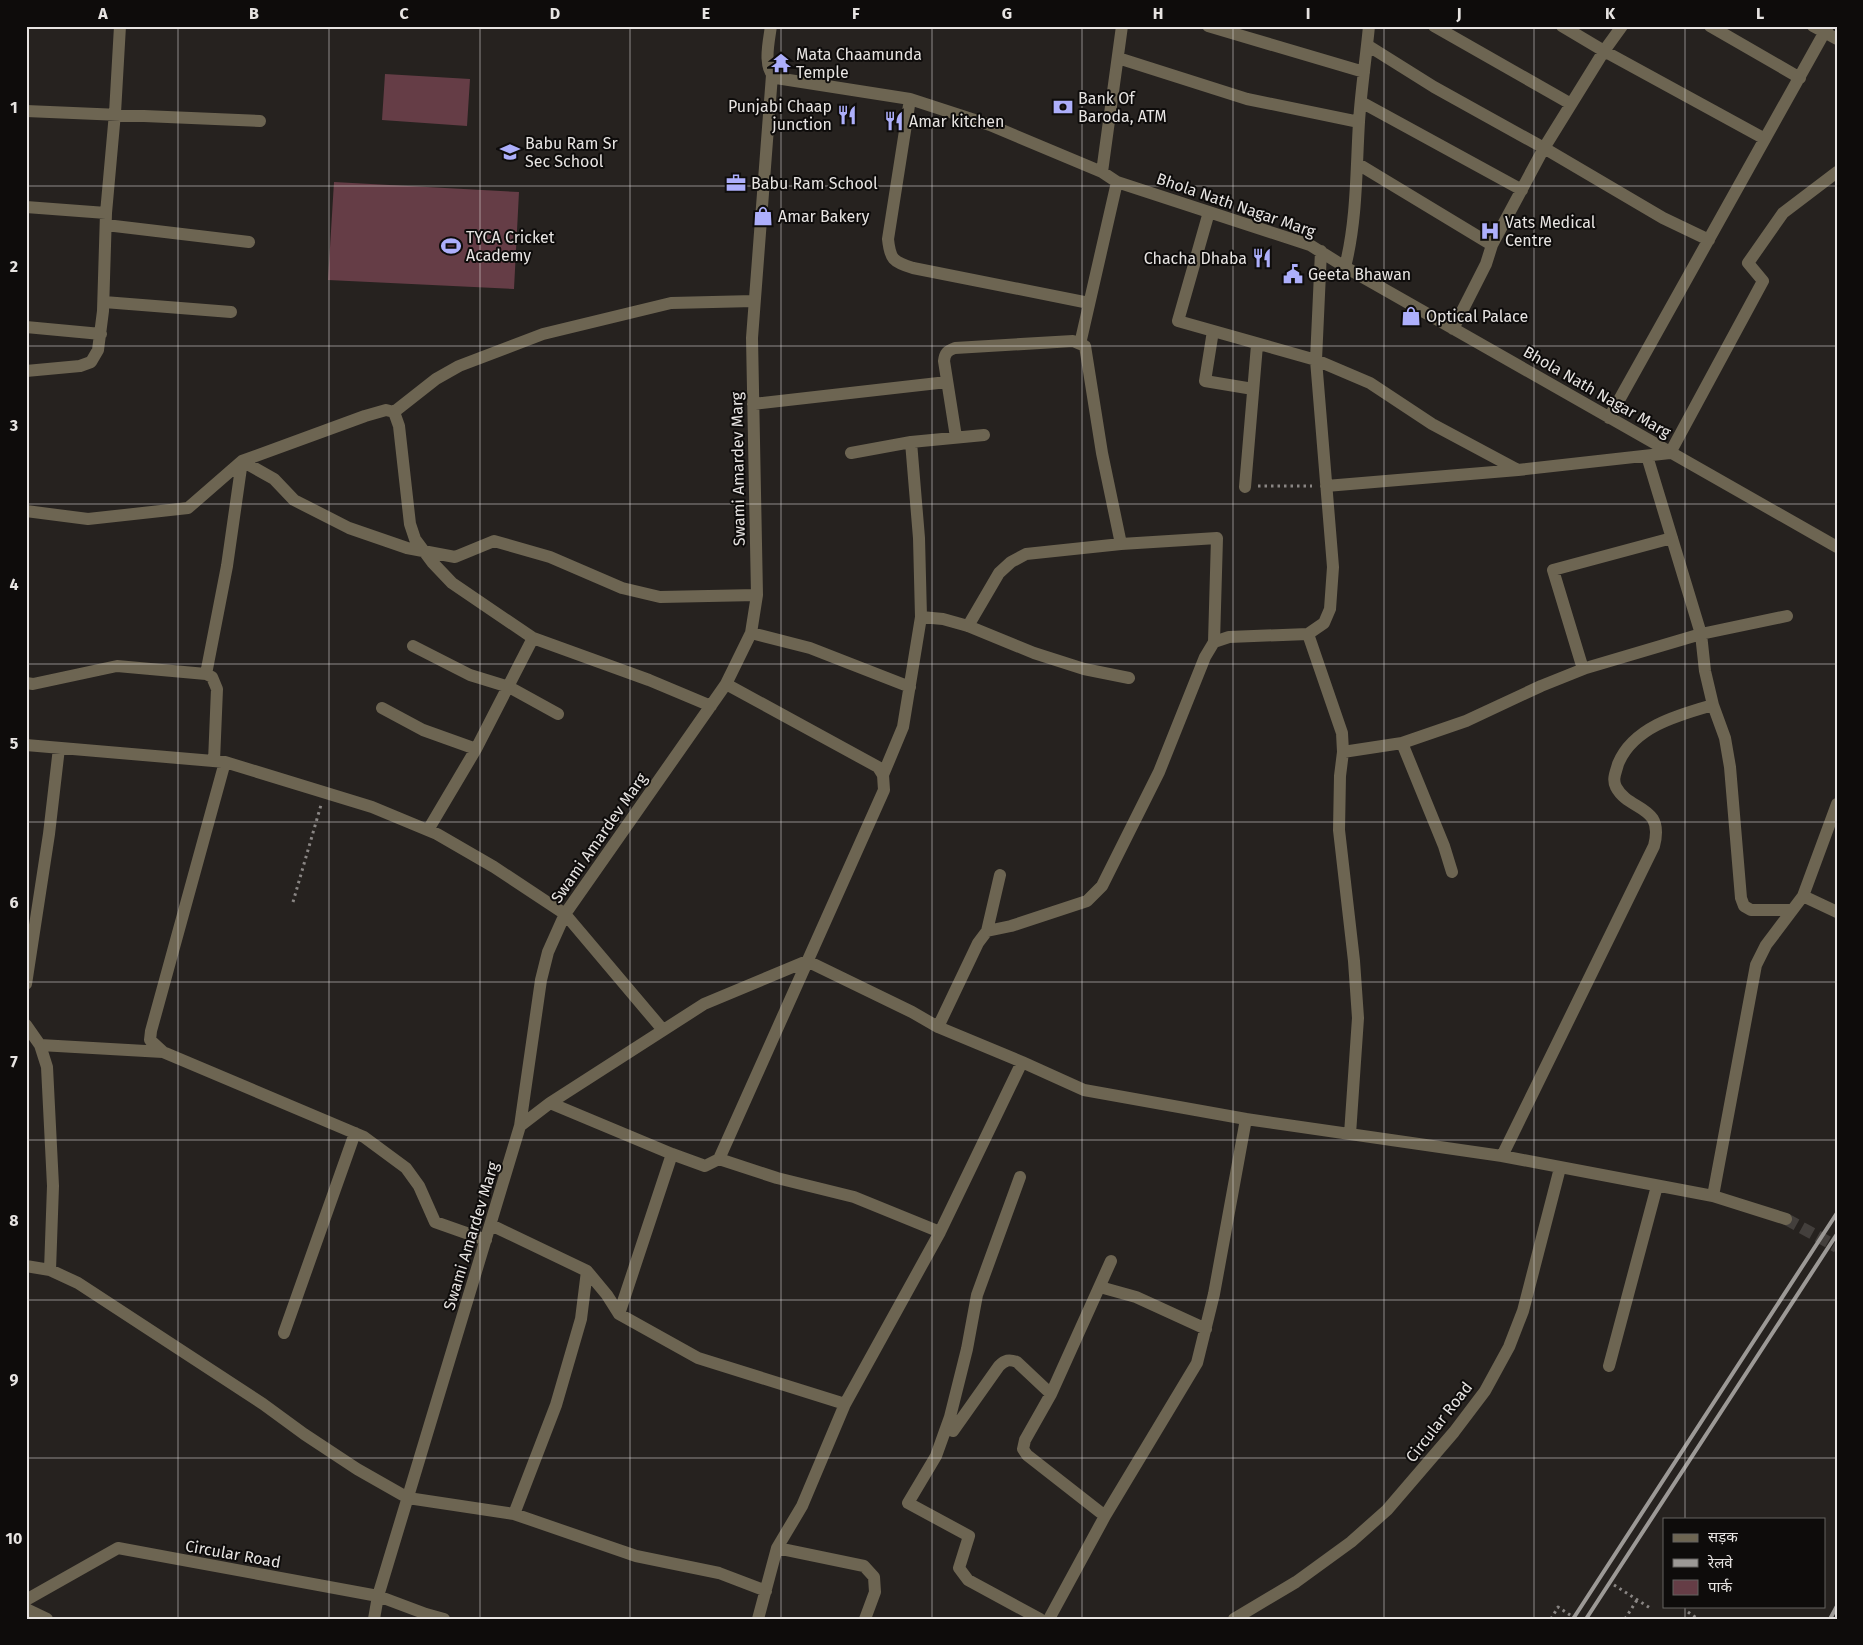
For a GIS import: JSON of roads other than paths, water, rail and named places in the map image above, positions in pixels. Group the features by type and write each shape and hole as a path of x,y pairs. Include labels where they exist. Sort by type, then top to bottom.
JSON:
{"street":[{"path":"26,371 80,366 90,362 98,350 104,302 106,219 120,26"},
{"name":"Swami Amardev Marg","path":"374,1619 378,1596 520,1126 541,980 548,952 565,914 726,684 751,633 756,595 752,338 774,77 768,68 771,26"},
{"path":"1102,172 1122,26"},
{"path":"1208,26 1364,72"},
{"path":"1345,268 1350,249 1358,164 1359,122 1369,26"},
{"path":"1434,26 1571,104"},
{"path":"1562,26 1765,139"},
{"path":"1453,328 1486,264 1492,245 1544,148 1604,51 1622,26"},
{"path":"1710,26 1800,78"},
{"path":"1609,418 1800,78 1822,28 1837,39"},
{"path":"1367,44 1434,87 1544,148 1663,218 1709,240"},
{"path":"1118,58 1247,99 1359,122"},
{"name":"Bhola Nath Nagar Marg","path":"774,77 910,99 990,125 1102,172 1117,182 1310,245 1345,268 1837,547"},
{"path":"910,99 888,238 890,255 898,264 913,268 1090,303"},
{"path":"1361,102 1522,190"},
{"path":"26,111 260,121"},
{"path":"1358,164 1492,245"},
{"path":"1326,486 1518,470 1670,453 1763,281 1748,263 1783,213 1837,172"},
{"path":"1080,344 1117,182"},
{"path":"26,207 249,242"},
{"path":"1210,212 1178,321 1257,345 1316,360 1370,383 1432,424 1518,470"},
{"path":"1214,642 1229,637 1308,634 1324,623 1330,609 1333,567 1316,360 1321,252"},
{"path":"394,412 436,379 459,366 543,334 671,302 754,300"},
{"path":"104,302 231,312"},
{"path":"26,327 101,334"},
{"path":"1214,331 1205,381 1253,389"},
{"path":"956,437 944,361 945,354 949,350 955,348 1072,341 1085,346 1088,355 1102,453 1122,544"},
{"path":"1245,486 1257,345"},
{"path":"753,404 947,382"},
{"path":"26,511 88,519 188,508 242,461 364,416 386,410 394,412"},
{"path":"394,412 399,426 410,524 414,539 452,583 533,638 649,680 711,706"},
{"path":"851,453 911,442 984,435"},
{"path":"550,1103 705,1166 719,1159 884,790 883,775 903,727 921,617 919,538 911,442"},
{"path":"1647,456 1701,634 1705,671 1713,705 1724,738 1730,768 1741,898 1744,906 1751,910 1792,910"},
{"path":"242,461 274,479 294,500 349,528 407,548 456,557 494,541 550,557 622,588 660,597 756,595"},
{"path":"206,674 227,566 242,461"},
{"path":"968,626 999,573 1011,562 1026,554 1122,544 1217,538 1214,642 1204,657 1159,772 1102,886 1087,901 1011,926 987,931"},
{"path":"1583,669 1553,570 1672,538"},
{"path":"1343,752 1402,743 1466,721 1541,686 1583,669 1701,634 1787,616"},
{"path":"921,617 943,619 968,626 1034,653 1084,669 1129,678"},
{"path":"751,633 810,648 910,687"},
{"path":"1308,634 1342,733 1343,752 1340,776 1339,830 1354,961 1358,1018 1350,1134"},
{"path":"428,830 476,749 533,638"},
{"path":"413,646 470,674 509,687 558,714"},
{"path":"26,683 33,684 117,666 206,674 212,677 217,689 220,761 151,1031 150,1040 163,1052"},
{"path":"726,684 878,767 883,775"},
{"path":"1502,1156 1654,846 1657,834 1656,822 1646,811 1624,796 1616,786 1614,776 1621,758 1632,744 1650,728 1676,715 1713,705"},
{"path":"382,708 423,730 476,749"},
{"path":"1402,743 1444,846 1452,872"},
{"path":"26,746 220,761 372,807 428,830 494,868 565,914 663,1030"},
{"path":"26,984 49,834 59,748"},
{"path":"1713,1196 1756,965 1766,945 1804,896 1837,804"},
{"path":"938,1027 978,944 987,931 1000,875"},
{"path":"1804,896 1837,912"},
{"path":"520,1126 550,1103 704,1004 807,961 912,1012 938,1027 1084,1090 1246,1119 1502,1156 1713,1196 1786,1219"},
{"path":"26,1025 40,1045 47,1066 48,1076 52,1186 50,1270"},
{"path":"40,1045 163,1052 355,1133 364,1137 406,1168 419,1186 435,1222 486,1240"},
{"path":"758,1619 777,1548 802,1506 845,1404 940,1232 1022,1062"},
{"path":"1049,1619 1105,1516 1185,1386 1197,1363 1214,1294 1246,1119"},
{"path":"284,1333 355,1133"},
{"path":"619,1314 672,1154"},
{"path":"719,1159 777,1178 854,1197 940,1232"},
{"name":"Circular Road","path":"1234,1619 1312,1571 1351,1542 1387,1510 1454,1432 1485,1390 1509,1347 1523,1311 1560,1168"},
{"path":"1020,1177 977,1295 967,1349 950,1417 936,1456 908,1503 969,1536 959,1568 968,1580 1040,1619"},
{"path":"1609,1366 1657,1186"},
{"path":"491,1225 587,1271 607,1295 619,1314 698,1358 845,1404"},
{"path":"1105,1516 1027,1455 1024,1449 1025,1440 1051,1394 1111,1262"},
{"path":"26,1266 50,1270 78,1283 263,1404 357,1469 408,1498 514,1514 636,1556 718,1573 766,1591"},
{"path":"514,1514 556,1405 581,1319 587,1271"},
{"path":"1100,1286 1136,1297 1206,1329"},
{"path":"953,1431 1005,1360 1016,1362 1051,1394"},
{"name":"Circular Road","path":"26,1600 118,1548 378,1596 444,1619"},
{"path":"777,1548 864,1566 874,1577 875,1592 865,1619"},
{"path":"26,1609 47,1619"}],"tunnel":[{"path":"1786,1219 1837,1247"}],"railway":[{"path":"1573,1619 1837,1213"},
{"path":"1586,1619 1837,1234"},
{"path":"1830,1619 1837,1606"}],"place":[{"name":"Mata Chaamunda Temple","path":"781,63"},
{"name":"Bank Of Baroda, ATM","path":"1063,107"},
{"name":"Punjabi Chaap junction","path":"847,115"},
{"name":"Amar kitchen","path":"894,121"},
{"name":"Babu Ram Sr Sec School","path":"510,152"},
{"name":"Babu Ram School","path":"736,183"},
{"name":"Amar Bakery","path":"763,216"},
{"name":"Vats Medical Centre","path":"1490,231"},
{"name":"TYCA Cricket Academy","path":"451,246"},
{"name":"Chacha Dhaba","path":"1262,258"},
{"name":"Geeta Bhawan","path":"1293,274"},
{"name":"Optical Palace","path":"1411,316"}]}
